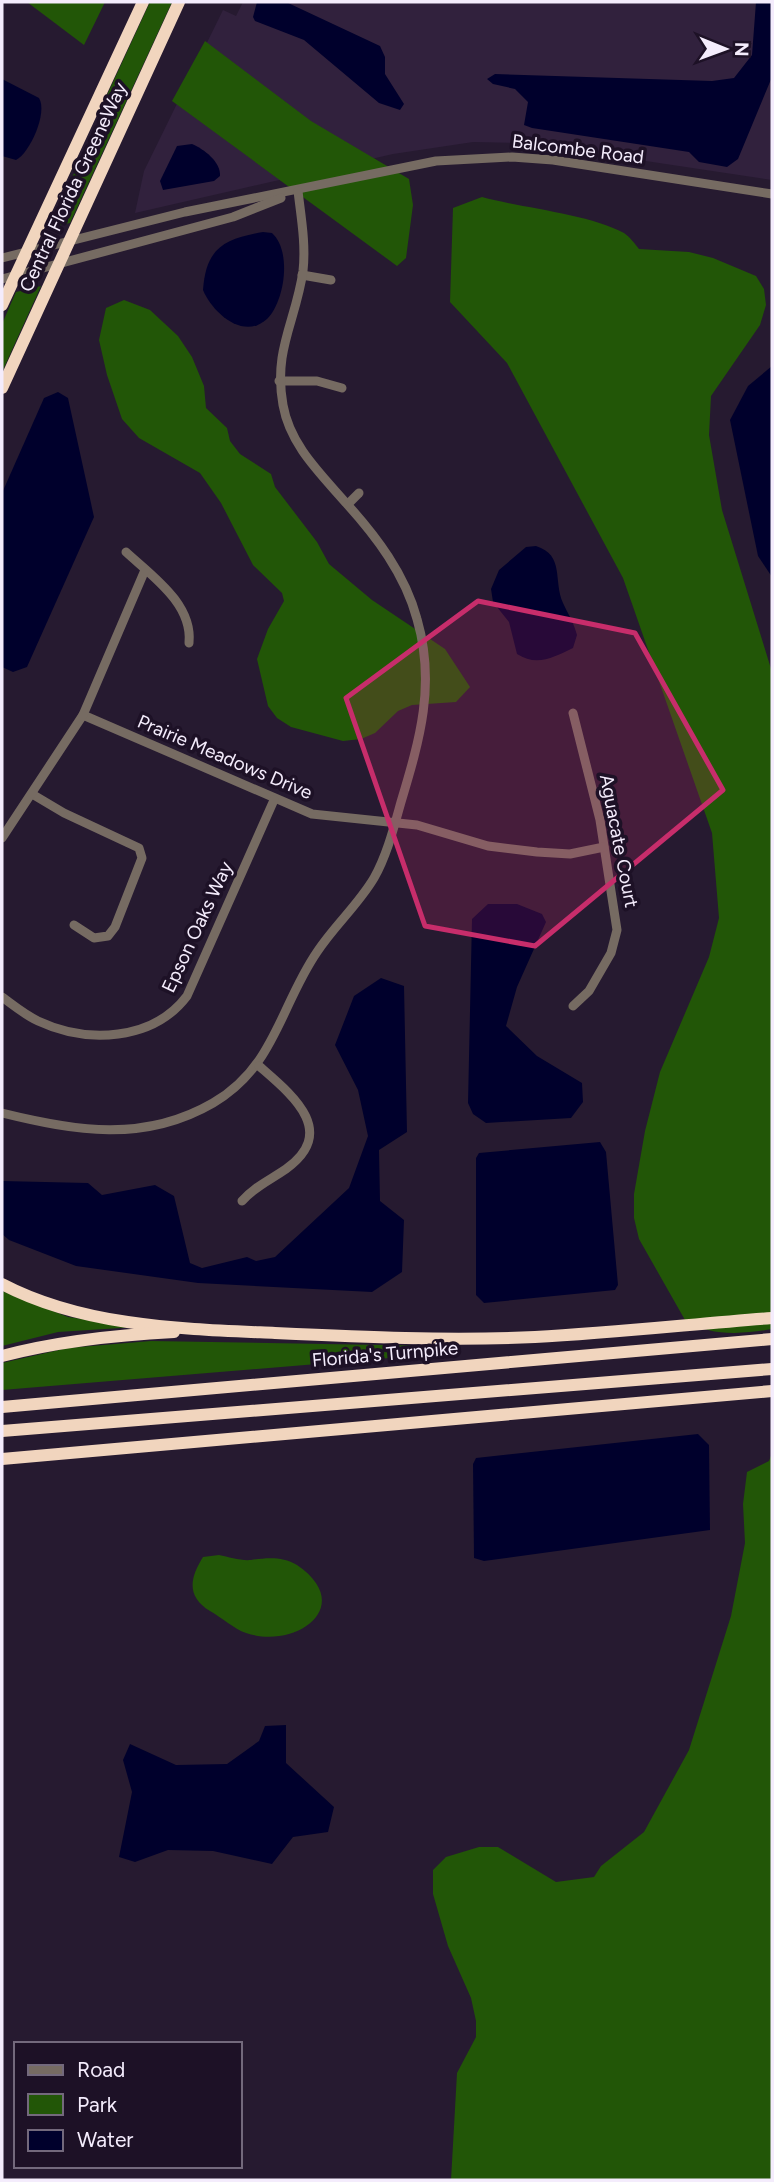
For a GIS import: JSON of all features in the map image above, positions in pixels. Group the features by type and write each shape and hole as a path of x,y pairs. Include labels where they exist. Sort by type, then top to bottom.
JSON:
{"highway":[{"name":"Central Florida GreeneWay","path":"5,299 143,2"},
{"name":"Central Florida GreeneWay","path":"2,388 179,2"},
{"path":"134,100 187,2"},
{"path":"2,1284 89,1315 205,1330 385,1338 533,1337 772,1318"},
{"path":"2,1356 45,1344 101,1336 205,1330"},
{"name":"Florida's Turnpike","path":"2,1407 772,1339"},
{"path":"2,1431 772,1369"},
{"path":"2,1459 772,1391"},
{"path":"2,1465 74,1454"}],"street":[{"name":"Balcombe Road","path":"2,258 185,212 298,191 429,161 512,157 772,194"},
{"name":"Balcombe Road","path":"2,279 233,217 298,191"},
{"path":"2,1113 95,1132 126,1130 176,1120 215,1102 259,1066 317,951 361,898 376,874 395,822 426,708 426,675 418,619 400,577 382,545 310,463 290,429 279,381 284,338 302,275 305,251 298,191"},
{"path":"302,275 331,280"},
{"path":"279,381 317,381 342,388"},
{"path":"348,504 359,493"},
{"path":"126,552 182,607 190,629 189,643"},
{"path":"2,838 83,715 145,570"},
{"name":"Aguacate Court","path":"573,713 604,847 617,930 611,953 589,991 573,1006"},
{"name":"Prairie Meadows Drive","path":"83,715 274,800 312,814 395,822 441,830 488,846 537,852 570,853 604,847"},
{"path":"32,794 64,813 139,848 142,858 120,915 108,936 94,938 74,925"},
{"name":"Epson Oaks Way","path":"2,997 37,1020 86,1035 129,1032 149,1026 169,1015 187,996 274,800"},
{"path":"242,1201 250,1191 300,1157 307,1143 307,1116 300,1101 259,1066"}],"highlighted area":[{"path":"478,601 635,633 723,790 535,946 425,926 346,698"}],"shaded area":[{"path":"243,2 772,2 772,180 526,143 473,142 393,154 135,213 144,171 223,10 236,16"}],"green space":[{"path":"27,2 105,2 84,45"},
{"path":"150,2 172,2 70,223 48,228 104,110 102,106"},
{"path":"205,41 311,121 409,179 413,205 406,258 397,266 172,101"},
{"path":"482,197 609,226 626,235 639,249 689,252 713,258 756,276 764,289 766,305 760,325 711,396 709,435 722,510 772,672 772,1329 739,1333 716,1332 685,1320 639,1239 634,1218 634,1194 645,1131 660,1072 709,957 719,918 712,833 623,578 507,363 450,302 453,208"},
{"path":"41,286 2,372 2,324 16,292"},
{"path":"124,300 150,310 178,336 192,357 204,386 206,408 227,428 230,441 240,454 271,474 275,487 317,542 329,564 372,600 445,649 470,687 456,702 412,705 398,711 375,733 361,739 343,741 291,727 277,718 268,706 257,659 268,629 284,601 282,593 253,565 221,503 200,473 139,438 122,419 107,375 99,340 106,308"},
{"path":"2,1291 68,1317 136,1327 58,1332 2,1346"},
{"path":"151,1341 437,1346 437,1354 2,1390 2,1363 68,1348"},
{"path":"772,1453 772,2180 451,2180 457,2073 476,2037 476,2021 471,1998 448,1946 433,1894 433,1870 446,1857 479,1847 498,1847 556,1882 594,1877 601,1866 644,1832 689,1750 731,1616 745,1543 743,1504 747,1472 769,1461"},
{"path":"219,1555 243,1560 280,1559 297,1565 314,1580 321,1595 320,1609 313,1621 300,1630 265,1637 237,1629 202,1605 194,1593 195,1572 203,1557"}],"water":[{"path":"257,2 286,2 380,46 385,57 385,74 404,104 400,110 379,103 304,40 255,21 253,17"},
{"path":"756,2 772,2 772,77 738,159 727,167 699,162 689,152 532,128 524,125 528,102 515,89 493,84 487,79 495,74 712,81 734,78 752,55"},
{"path":"2,79 39,98 41,104 39,122 32,141 16,160 2,156"},
{"path":"192,144 215,161 220,176 214,181 163,190 160,181 177,146"},
{"path":"263,232 272,233 282,251 282,289 267,319 248,327 229,321 213,307 203,290 205,275 213,255 228,242"},
{"path":"772,366 772,577 758,556 730,420 748,386"},
{"path":"58,392 68,398 94,517 27,667 13,672 2,667 2,493 44,398"},
{"path":"536,546 545,550 555,562 560,595 577,635 573,648 552,657 532,660 517,654 509,622 493,602 491,589 499,570 526,547"},
{"path":"488,904 517,904 542,914 546,922 517,987 506,1026 537,1056 582,1083 583,1102 571,1118 486,1123 473,1114 468,1103 472,919"},
{"path":"381,978 404,986 407,1132 379,1150 380,1201 404,1220 402,1272 372,1292 198,1283 76,1266 9,1240 2,1234 2,1181 88,1183 102,1195 155,1185 174,1196 190,1263 202,1268 247,1257 256,1261 275,1257 349,1188 368,1136 358,1090 335,1045 354,996"},
{"path":"600,1142 606,1152 618,1285 615,1290 484,1303 476,1295 476,1158 479,1153"},
{"path":"698,1434 709,1445 710,1530 484,1561 474,1558 473,1464 476,1458"},
{"path":"286,1725 286,1763 334,1807 328,1832 293,1837 272,1864 213,1851 168,1850 135,1862 119,1857 132,1792 123,1760 130,1744 176,1765 227,1764 259,1741 265,1726"}]}
